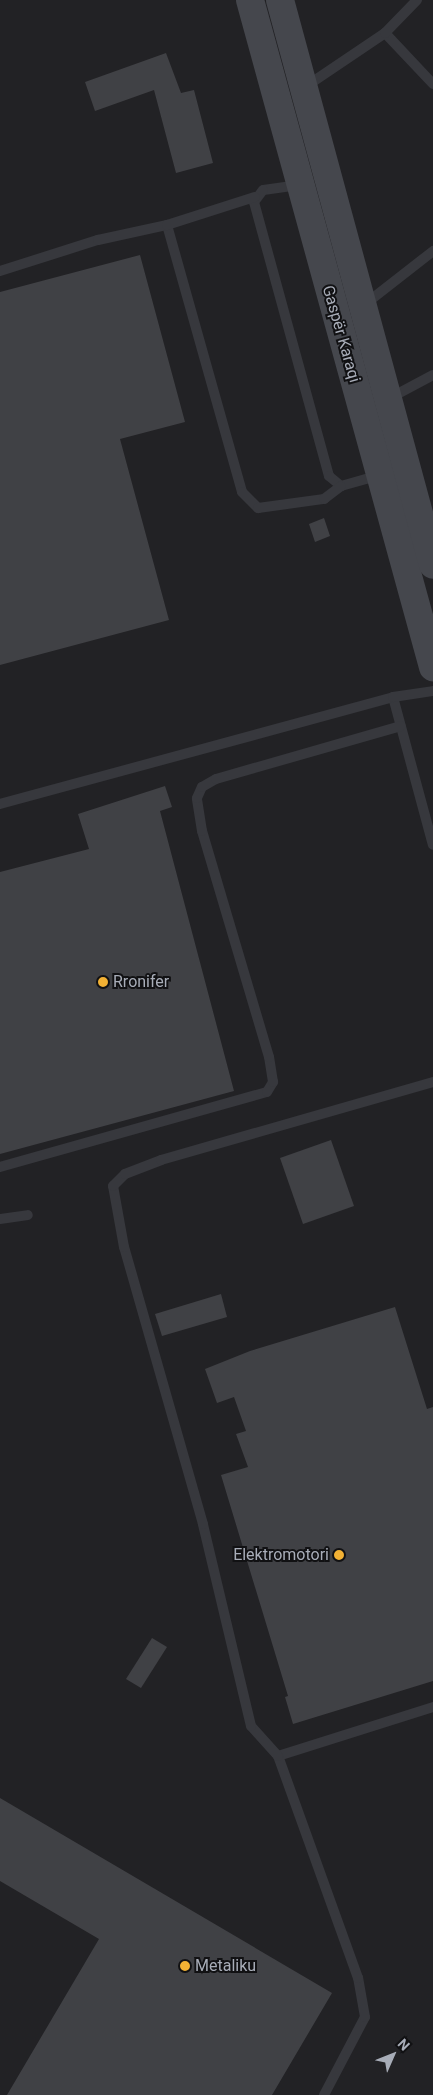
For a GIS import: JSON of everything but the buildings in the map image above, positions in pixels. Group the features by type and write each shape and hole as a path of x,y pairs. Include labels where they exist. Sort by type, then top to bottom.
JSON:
{"main road":[{"name":"Gaspër Karaqi","path":"250,0 299,185 433,668"},
{"name":"Gaspër Karaqi","path":"280,0 361,307 433,565"}],"lane":[{"path":"304,87 385,33 417,0"},
{"path":"385,33 433,84"},
{"path":"0,271 98,240 167,225 255,197 263,190 299,185"},
{"path":"255,197 255,207 329,476 341,486"},
{"path":"167,225 242,492 258,508 324,499 341,486 380,475"},
{"path":"361,307 433,251"},
{"path":"387,399 433,375"},
{"path":"0,804 393,697 433,691"},
{"path":"393,697 433,845"},
{"path":"0,1167 267,1092 273,1082 269,1057 202,831 197,798 202,788 216,779 401,726"},
{"path":"324,2095 364,2017 358,1978 278,1756 251,1726 203,1524 124,1248 113,1186 125,1174 161,1160 433,1082"},
{"path":"0,1219 28,1215"},
{"path":"278,1756 433,1707"}],"shaded area":[{"path":"0,0 433,0 433,2095 0,2095"}],"place":[{"name":"Rronifer","path":"103,982"},
{"name":"Elektromotori","path":"339,1555"},
{"name":"Metaliku","path":"185,1966"}]}
